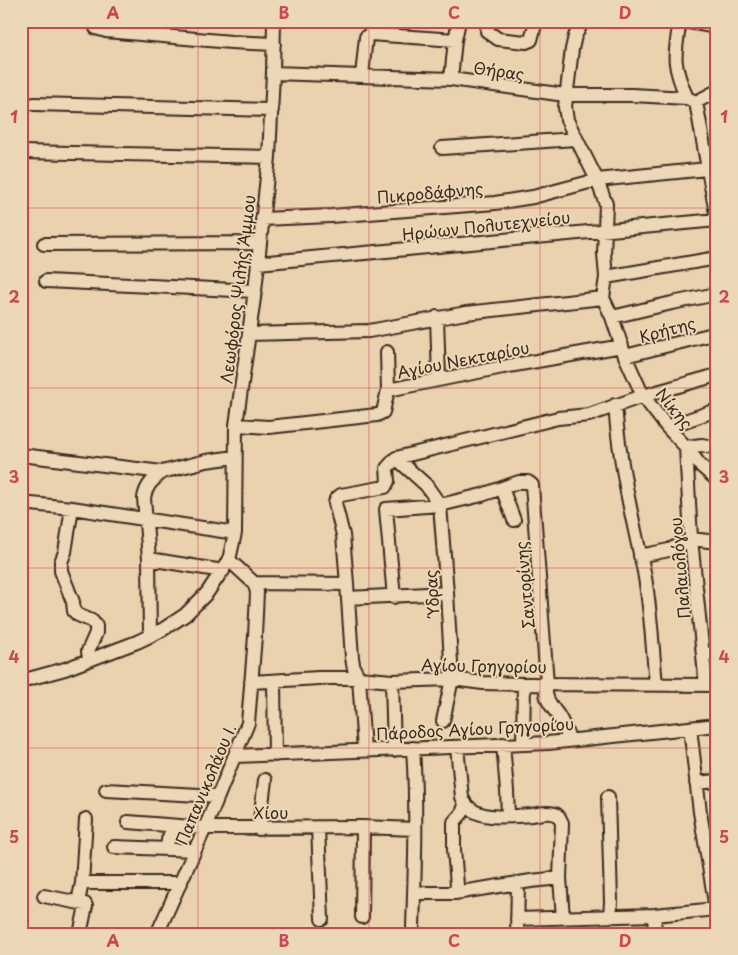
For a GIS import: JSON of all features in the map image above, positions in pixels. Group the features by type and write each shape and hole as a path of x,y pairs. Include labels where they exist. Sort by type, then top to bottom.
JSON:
{"street":[{"path":"94,21 96,28 106,31 222,42 274,44"},
{"name":"Λεωφόρος Ψιλής Άμμου","path":"226,566 235,533 236,425 255,291 269,157 274,74 274,21"},
{"path":"451,79 459,21"},
{"path":"488,21 487,31 498,39 526,42 531,40 536,21"},
{"path":"249,334 368,331 437,318 603,298 606,277 604,230 606,204 597,180 567,120 566,95 572,49 583,21"},
{"path":"717,27 682,21 674,53 675,66 692,100 712,167 717,219"},
{"path":"362,76 366,37 370,34 455,40"},
{"name":"Θήρας","path":"274,74 451,79 566,95 632,94 692,100"},
{"path":"692,100 717,91"},
{"path":"34,104 272,110"},
{"path":"442,148 575,139"},
{"path":"21,152 269,157"},
{"name":"Πικροδάφνης","path":"262,219 331,216 495,203 533,197 597,180 712,167"},
{"name":"Ηρώων Πολυτεχνείου","path":"258,263 717,219"},
{"path":"44,244 260,244"},
{"path":"606,277 717,258"},
{"path":"46,281 255,291"},
{"path":"612,317 717,294"},
{"name":"Νίκης","path":"603,298 643,396 667,427 717,480"},
{"path":"437,318 439,379"},
{"name":"Κρήτης","path":"624,351 717,333"},
{"name":"Αγίου Νεκταρίου","path":"236,425 269,427 377,415 383,412 388,390 439,379 624,351"},
{"path":"387,352 388,390"},
{"path":"364,750 359,678 354,669 352,658 348,584 343,535 335,504 336,499 341,495 386,486 388,468 396,458 558,418 589,414 717,374"},
{"path":"615,406 620,453 648,601 656,684"},
{"path":"667,427 717,410"},
{"path":"686,447 702,445 717,448"},
{"name":"Παλαιολόγου","path":"686,447 692,539 704,655 712,685"},
{"path":"21,455 162,472 206,461 235,457"},
{"path":"396,458 426,486 440,505"},
{"path":"150,634 149,559 145,491 150,482 162,472"},
{"name":"Σαντορίνης","path":"502,488 519,482 528,482 532,486 547,683 545,690 546,698 558,715 570,740"},
{"path":"394,597 386,509 440,505 502,488 514,520"},
{"path":"21,503 72,508 235,533"},
{"name":"Ύδρας","path":"440,505 452,679 443,722"},
{"path":"72,508 65,552 61,562 61,571 73,602 74,611 78,615 92,621 96,626 96,633 88,652 89,660"},
{"path":"640,556 669,550 692,539 717,542"},
{"path":"149,559 226,566 254,583 348,584"},
{"path":"21,681 65,669 128,646 162,630 185,616 207,594 226,566"},
{"name":"Παπανικολάου Ι.","path":"160,933 248,723 257,592 254,583"},
{"path":"348,598 447,593"},
{"path":"704,655 717,652"},
{"name":"Αγίου Γρηγορίου","path":"251,682 359,678 392,681 452,679 483,683 524,684 712,685"},
{"path":"274,681 275,755"},
{"path":"392,681 403,756 415,773 414,829 416,866 412,926"},
{"path":"505,763 520,743 524,684"},
{"name":"Πάροδος Αγίου Γρηγορίου","path":"235,756 548,743 717,726"},
{"path":"517,919 654,915 716,909 696,783 690,728"},
{"path":"503,744 508,815"},
{"path":"454,893 457,884 454,822 462,813 465,804 460,786 456,747"},
{"path":"259,829 265,780"},
{"path":"696,783 717,781"},
{"path":"106,790 218,796"},
{"path":"608,797 610,916"},
{"path":"465,804 476,813 495,816 546,813 556,814 560,817 562,823 560,878 563,918"},
{"path":"78,902 82,883 86,819"},
{"name":"Χίου","path":"128,822 205,828 363,827 414,829"},
{"path":"168,849 168,838 172,830 178,826"},
{"path":"362,916 363,827"},
{"path":"318,828 322,919"},
{"path":"114,847 195,850"},
{"path":"414,893 454,893 560,878"},
{"path":"82,883 181,884"},
{"path":"517,934 518,884"},
{"path":"44,896 85,904 83,933"},
{"path":"654,915 655,934"}]}
